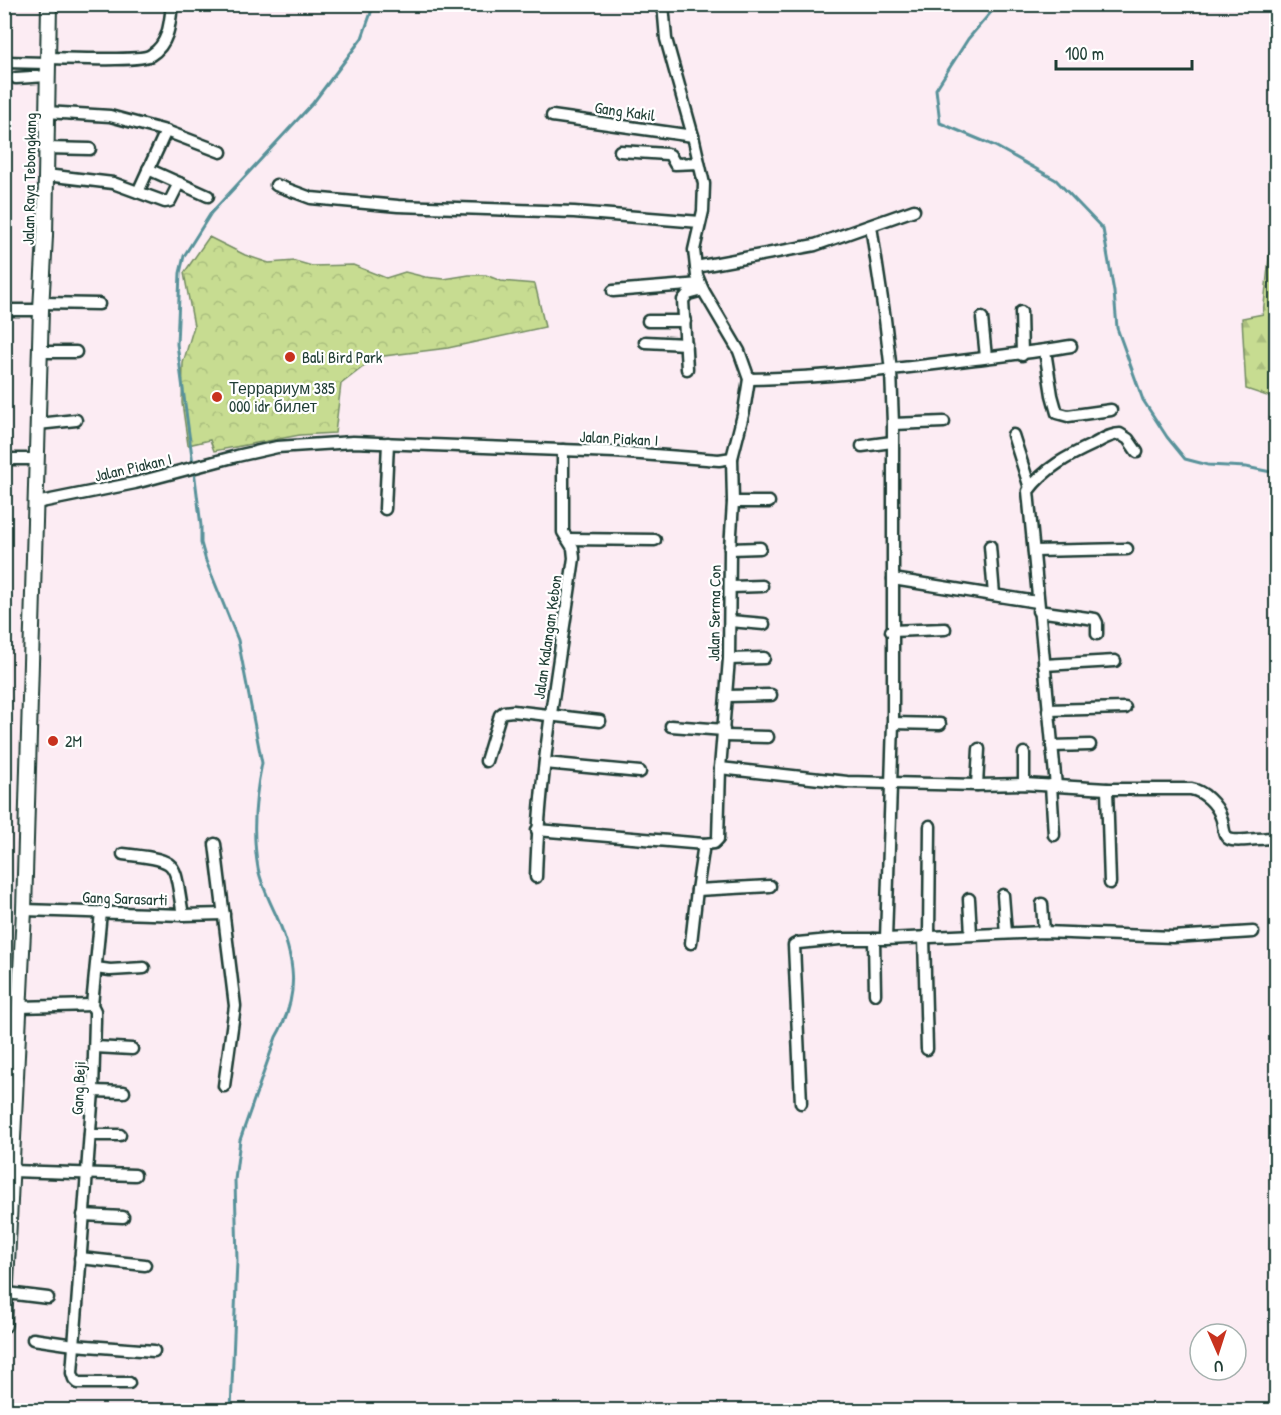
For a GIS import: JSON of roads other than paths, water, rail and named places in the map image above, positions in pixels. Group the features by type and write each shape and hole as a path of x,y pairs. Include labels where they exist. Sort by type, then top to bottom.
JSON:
{"main road":[{"name":"Jalan Raya Tebongkang","path":"4,1325 7,1293 7,1197 12,1171 24,910 49,4"}],"street":[{"path":"4,62 47,66 146,58 161,46 168,34 172,4"},
{"path":"663,4 666,39 693,136 704,191 703,211 694,250 696,267 702,287 740,351 749,379 744,411 732,458"},
{"path":"16,78 47,66"},
{"path":"46,112 100,114 166,131 221,152"},
{"name":"Gang Kakil","path":"552,116 693,136"},
{"path":"138,192 166,131"},
{"path":"46,148 90,149"},
{"path":"620,151 668,154 677,165 699,163"},
{"path":"148,169 207,196"},
{"path":"46,175 113,183 168,202 179,183"},
{"path":"276,185 311,198 398,206 574,212 700,222"},
{"path":"696,267 815,245 914,210"},
{"path":"871,226 891,371 893,424 891,631 893,723 886,939"},
{"path":"614,291 702,287"},
{"path":"687,369 684,296 702,287"},
{"path":"4,310 99,304"},
{"path":"1021,312 1022,354"},
{"path":"982,318 986,357"},
{"path":"648,321 685,321"},
{"path":"645,342 686,344"},
{"path":"749,379 830,377 891,371 1071,346"},
{"path":"1045,351 1057,413 1068,416 1111,410"},
{"path":"40,352 76,352"},
{"path":"38,424 76,420"},
{"path":"893,424 944,422"},
{"path":"1054,835 1052,746 1027,493 1041,475 1064,458 1109,436 1120,434 1137,452"},
{"path":"1013,435 1030,488"},
{"name":"Jalan Piakan I","path":"36,503 126,485 220,460 288,446 353,442 563,450 719,460 732,458"},
{"path":"862,446 892,442"},
{"path":"385,509 388,443"},
{"name":"Jalan Kalangan Kebon","path":"536,877 537,830 574,558 573,548 563,532 563,450"},
{"name":"Jalan Serma Con","path":"704,844 714,843 718,839 720,768 728,696 732,458"},
{"path":"4,459 37,459"},
{"path":"733,502 769,502"},
{"path":"568,539 655,540"},
{"path":"990,546 994,594"},
{"path":"730,549 760,548"},
{"path":"1034,551 1127,549"},
{"path":"893,579 994,594 1038,607 1095,619 1098,623 1097,633"},
{"path":"731,587 762,586"},
{"path":"730,621 764,624"},
{"path":"891,631 945,629"},
{"path":"729,659 764,658"},
{"path":"1044,664 1114,661"},
{"path":"728,696 771,695"},
{"path":"1048,710 1125,708"},
{"path":"486,761 500,715 504,712 513,711 600,722"},
{"path":"893,723 940,724"},
{"path":"671,726 768,737"},
{"path":"1052,746 1090,745"},
{"path":"977,785 979,749"},
{"path":"1024,753 1024,784"},
{"path":"545,763 640,772"},
{"path":"720,768 837,781 1198,790 1220,813 1225,835 1228,838 1238,840 1276,838"},
{"path":"1107,789 1110,883"},
{"path":"927,1049 930,826"},
{"path":"537,830 704,844 691,943"},
{"path":"215,844 235,1006 224,1086"},
{"path":"123,854 161,858 172,865 176,873 183,915"},
{"path":"697,890 770,886"},
{"path":"1003,895 1006,933"},
{"path":"969,898 971,934"},
{"path":"1042,904 1044,932"},
{"name":"Gang Sarasarti","path":"24,910 183,915 224,914"},
{"name":"Gang Beji","path":"101,912 92,1005 95,1011 93,1091 72,1373 78,1383 129,1383"},
{"path":"801,1103 794,945 798,943 840,939 1044,932 1162,937 1253,932"},
{"path":"874,939 874,994"},
{"path":"96,968 110,970 144,968"},
{"path":"20,1006 92,1005"},
{"path":"95,1047 132,1049"},
{"path":"93,1091 123,1092"},
{"path":"90,1135 120,1134"},
{"path":"12,1171 135,1175"},
{"path":"83,1215 123,1217"},
{"path":"80,1258 146,1265"},
{"path":"7,1293 48,1298"},
{"path":"33,1339 74,1345 154,1351"}],"waterway":[{"path":"193,464 177,344 180,273 184,256 211,213 313,103 362,38 374,4"},
{"path":"998,4 968,39 936,89 940,123 995,146 1056,180 1103,229 1114,292 1117,328 1143,400 1167,437 1185,459 1208,465 1246,467 1276,473"},
{"path":"194,470 201,543 238,640 262,763 255,815 258,868 288,946 292,976 289,1006 240,1140 235,1180 237,1261 231,1410"}],"place":[{"name":"Bali Bird Park","path":"290,357"},
{"name":"Террариум 385 000 idr билет","path":"217,397"},
{"name":"2M","path":"53,741"}]}
